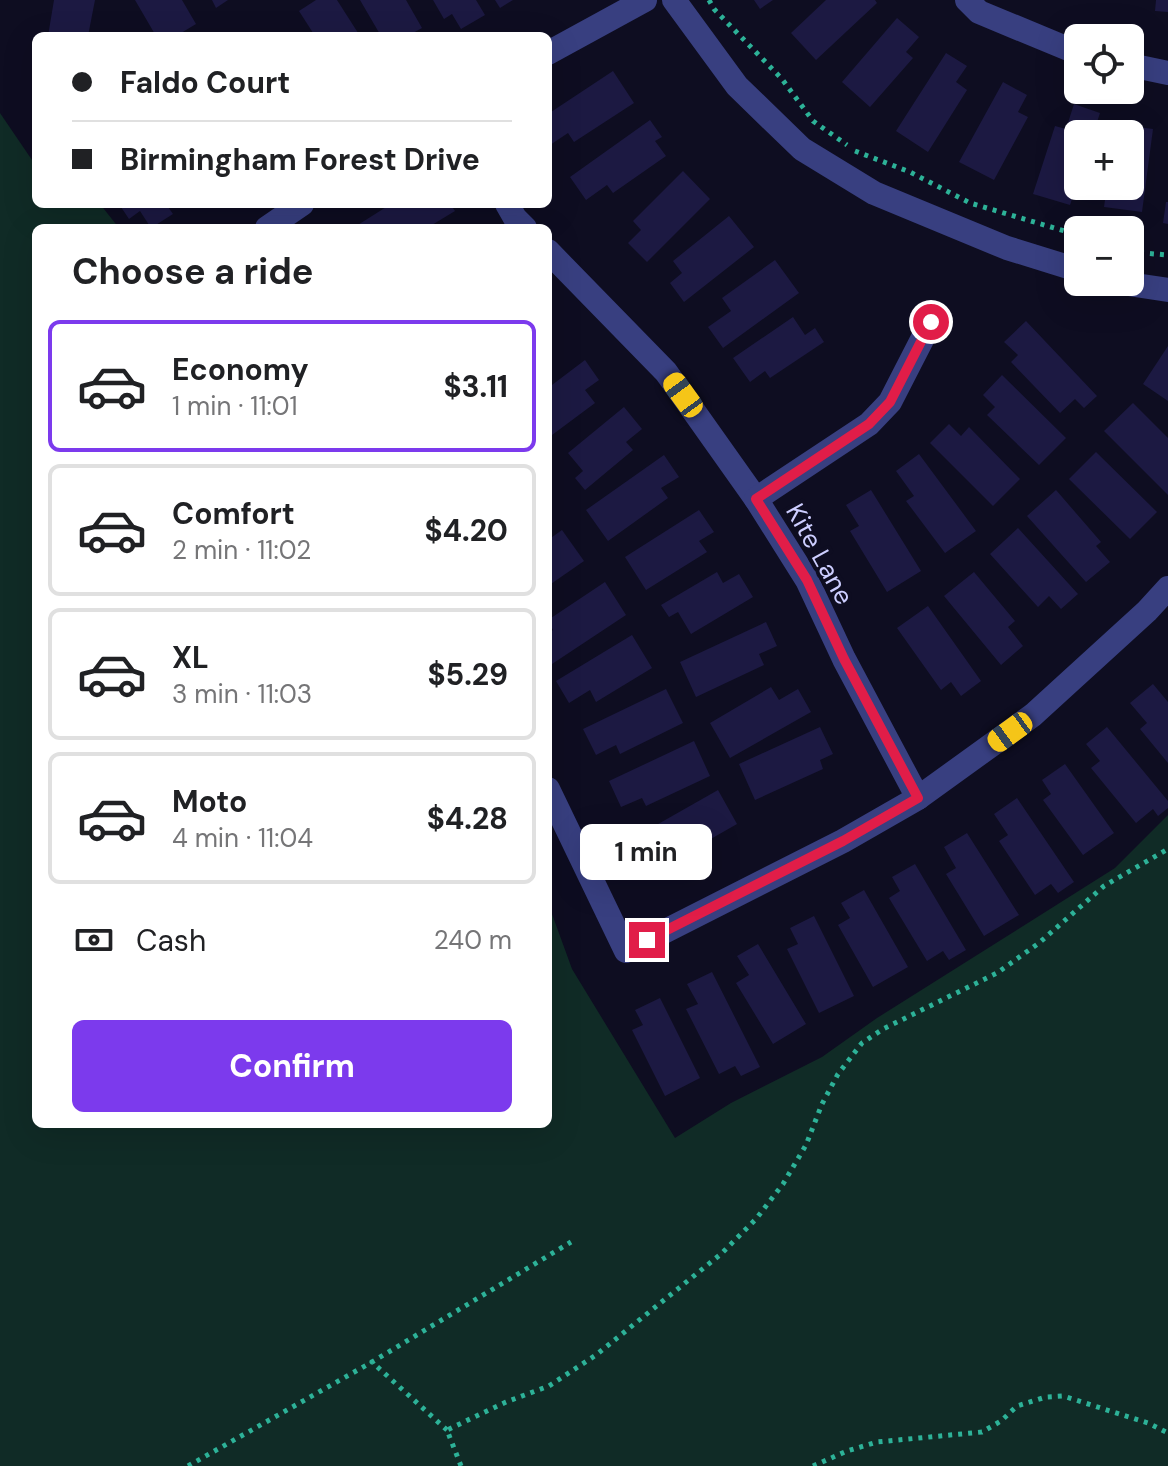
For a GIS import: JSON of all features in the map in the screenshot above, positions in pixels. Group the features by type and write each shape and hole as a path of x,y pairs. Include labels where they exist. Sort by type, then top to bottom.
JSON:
{"street":[{"path":"552,51 645,0"},
{"path":"674,0 737,86 802,149 874,193 1007,248 1064,266"},
{"path":"967,0 979,12 1064,47"},
{"path":"1144,68 1168,73"},
{"path":"273,224 296,208"},
{"path":"509,208 521,224"},
{"name":"Kite Lane","path":"552,255 666,372 756,499 807,580 844,659 918,798"},
{"path":"1144,286 1168,290"},
{"path":"756,499 869,424 890,402 931,322"},
{"path":"552,797 626,951 843,841 918,798 1033,715 1168,588"}],"path":[{"path":"709,0 714,9 782,79 813,121 855,150 910,172 970,203 1064,231"},
{"path":"1144,253 1168,255"},
{"path":"447,1430 549,1386 596,1355 721,1254 756,1219 783,1184 806,1145 838,1074 862,1043 883,1029 997,973 1039,943 1104,886 1168,849"},
{"path":"188,1466 372,1362 571,1242"},
{"path":"372,1362 447,1430 461,1466"},
{"path":"813,1466 877,1442 982,1432 1001,1421 1017,1406 1046,1397 1063,1396 1148,1423 1168,1433"}],"green space":[{"path":"0,113 32,160 32,208 103,208 116,224 32,224 32,1128 552,1128 552,914 572,969 675,1138 731,1103 822,1057 877,1018 1115,868 1168,815 1168,1466 0,1466"}],"building":[{"path":"54,0 95,0 89,32 49,32"},
{"path":"135,0 182,0 196,24 183,32 154,32"},
{"path":"212,0 228,0 216,8"},
{"path":"316,0 337,0 357,32 312,32 299,11"},
{"path":"360,0 406,0 422,28 415,32 379,32"},
{"path":"433,0 476,0 485,15 461,29 452,14 444,19"},
{"path":"495,0 513,0 500,8"},
{"path":"754,0 773,0 760,9"},
{"path":"826,0 875,0 877,3 816,60 791,33"},
{"path":"1156,0 1168,0 1168,12 1155,11"},
{"path":"897,18 919,37 906,52 913,58 870,107 842,82"},
{"path":"946,53 967,66 956,82 967,90 928,152 896,131"},
{"path":"613,71 634,103 574,142 568,133 552,144 552,111"},
{"path":"1003,82 1027,95 1018,112 1028,117 994,180 959,162"},
{"path":"1074,104 1100,113 1098,120 1069,120"},
{"path":"650,120 662,137 655,141 666,156 613,193 607,185 586,200 570,177"},
{"path":"1055,126 1064,128 1064,200 1072,200 1070,205 1033,194"},
{"path":"1144,128 1153,129 1144,197"},
{"path":"683,171 710,199 647,262 628,243 641,230 633,221"},
{"path":"1105,200 1144,200 1142,212 1104,207"},
{"path":"1168,202 1168,224 1163,223"},
{"path":"122,208 169,208 173,214 157,224 148,224 140,211 129,219"},
{"path":"385,208 453,208 455,211 434,224 359,224"},
{"path":"729,216 754,247 684,302 670,283 682,273 673,261"},
{"path":"775,260 799,293 723,348 708,327 731,311 722,298"},
{"path":"793,317 805,335 815,328 824,342 770,378 765,371 750,382 733,358"},
{"path":"1026,321 1097,396 1084,408 1075,399 1060,413 1011,362 1018,355 1004,342"},
{"path":"1168,346 1168,401 1143,384"},
{"path":"585,360 599,380 585,390 595,403 552,435 552,385"},
{"path":"1002,375 1066,438 1039,465 987,415 995,407 983,395"},
{"path":"1133,403 1168,438 1168,495 1104,431"},
{"path":"624,407 642,429 626,442 633,450 585,490 575,478 583,471 568,453"},
{"path":"949,424 961,436 969,427 1020,479 993,506 930,443"},
{"path":"1096,452 1157,512 1130,539 1069,479"},
{"path":"919,454 976,531 945,553 906,501 914,496 896,471"},
{"path":"664,455 679,477 661,488 668,498 608,541 586,510"},
{"path":"871,490 921,571 887,592 850,531 859,526 846,505"},
{"path":"1056,490 1101,542 1096,546 1110,562 1086,582 1027,516"},
{"path":"699,510 714,532 699,541 707,552 646,590 625,557"},
{"path":"1018,528 1078,594 1061,609 1049,596 1038,607 990,554"},
{"path":"562,530 584,561 552,583 552,537"},
{"path":"717,572 723,583 739,574 753,597 691,634 678,612 669,617 661,605"},
{"path":"974,572 1015,621 1008,627 1023,646 1001,665 944,596"},
{"path":"605,582 626,615 552,664 552,617"},
{"path":"928,606 981,681 961,696 951,682 941,690 897,628"},
{"path":"766,622 777,646 759,654 764,665 696,697 680,662"},
{"path":"632,635 652,668 596,702 590,690 569,703 556,681"},
{"path":"1153,684 1168,702 1168,763 1140,729 1147,723 1130,703"},
{"path":"771,687 779,700 798,689 811,712 730,758 710,723"},
{"path":"666,689 683,723 620,754 616,745 596,755 583,729"},
{"path":"820,727 833,754 820,760 823,769 755,800 739,764"},
{"path":"1107,727 1168,801 1168,808 1158,816 1153,809 1136,823 1091,768 1100,761 1086,744"},
{"path":"694,741 710,776 646,806 642,798 621,807 609,781"},
{"path":"1065,764 1114,833 1083,855 1043,800 1051,794 1042,780"},
{"path":"718,790 737,824 674,860 668,849 651,859 637,836"},
{"path":"1017,798 1074,882 1058,893 1051,884 1035,895 999,841 1008,835 994,814"},
{"path":"967,833 1019,915 984,936 946,874 956,868 944,847"},
{"path":"915,864 966,950 949,960 943,951 927,961 889,898 900,891 892,877"},
{"path":"864,890 908,967 873,987 838,925 850,918 841,903"},
{"path":"814,916 854,996 819,1013 787,949 798,944 790,928"},
{"path":"758,944 806,1024 773,1044 736,983 749,975 737,956"},
{"path":"712,972 760,1067 741,1076 735,1066 719,1074 686,1009 698,1004 687,984"},
{"path":"660,998 700,1078 665,1096 632,1030 643,1025 635,1010"}],"route":[{"path":"647,940 843,841 918,798 844,659 807,580 756,499 869,424 890,402 931,322"}]}
